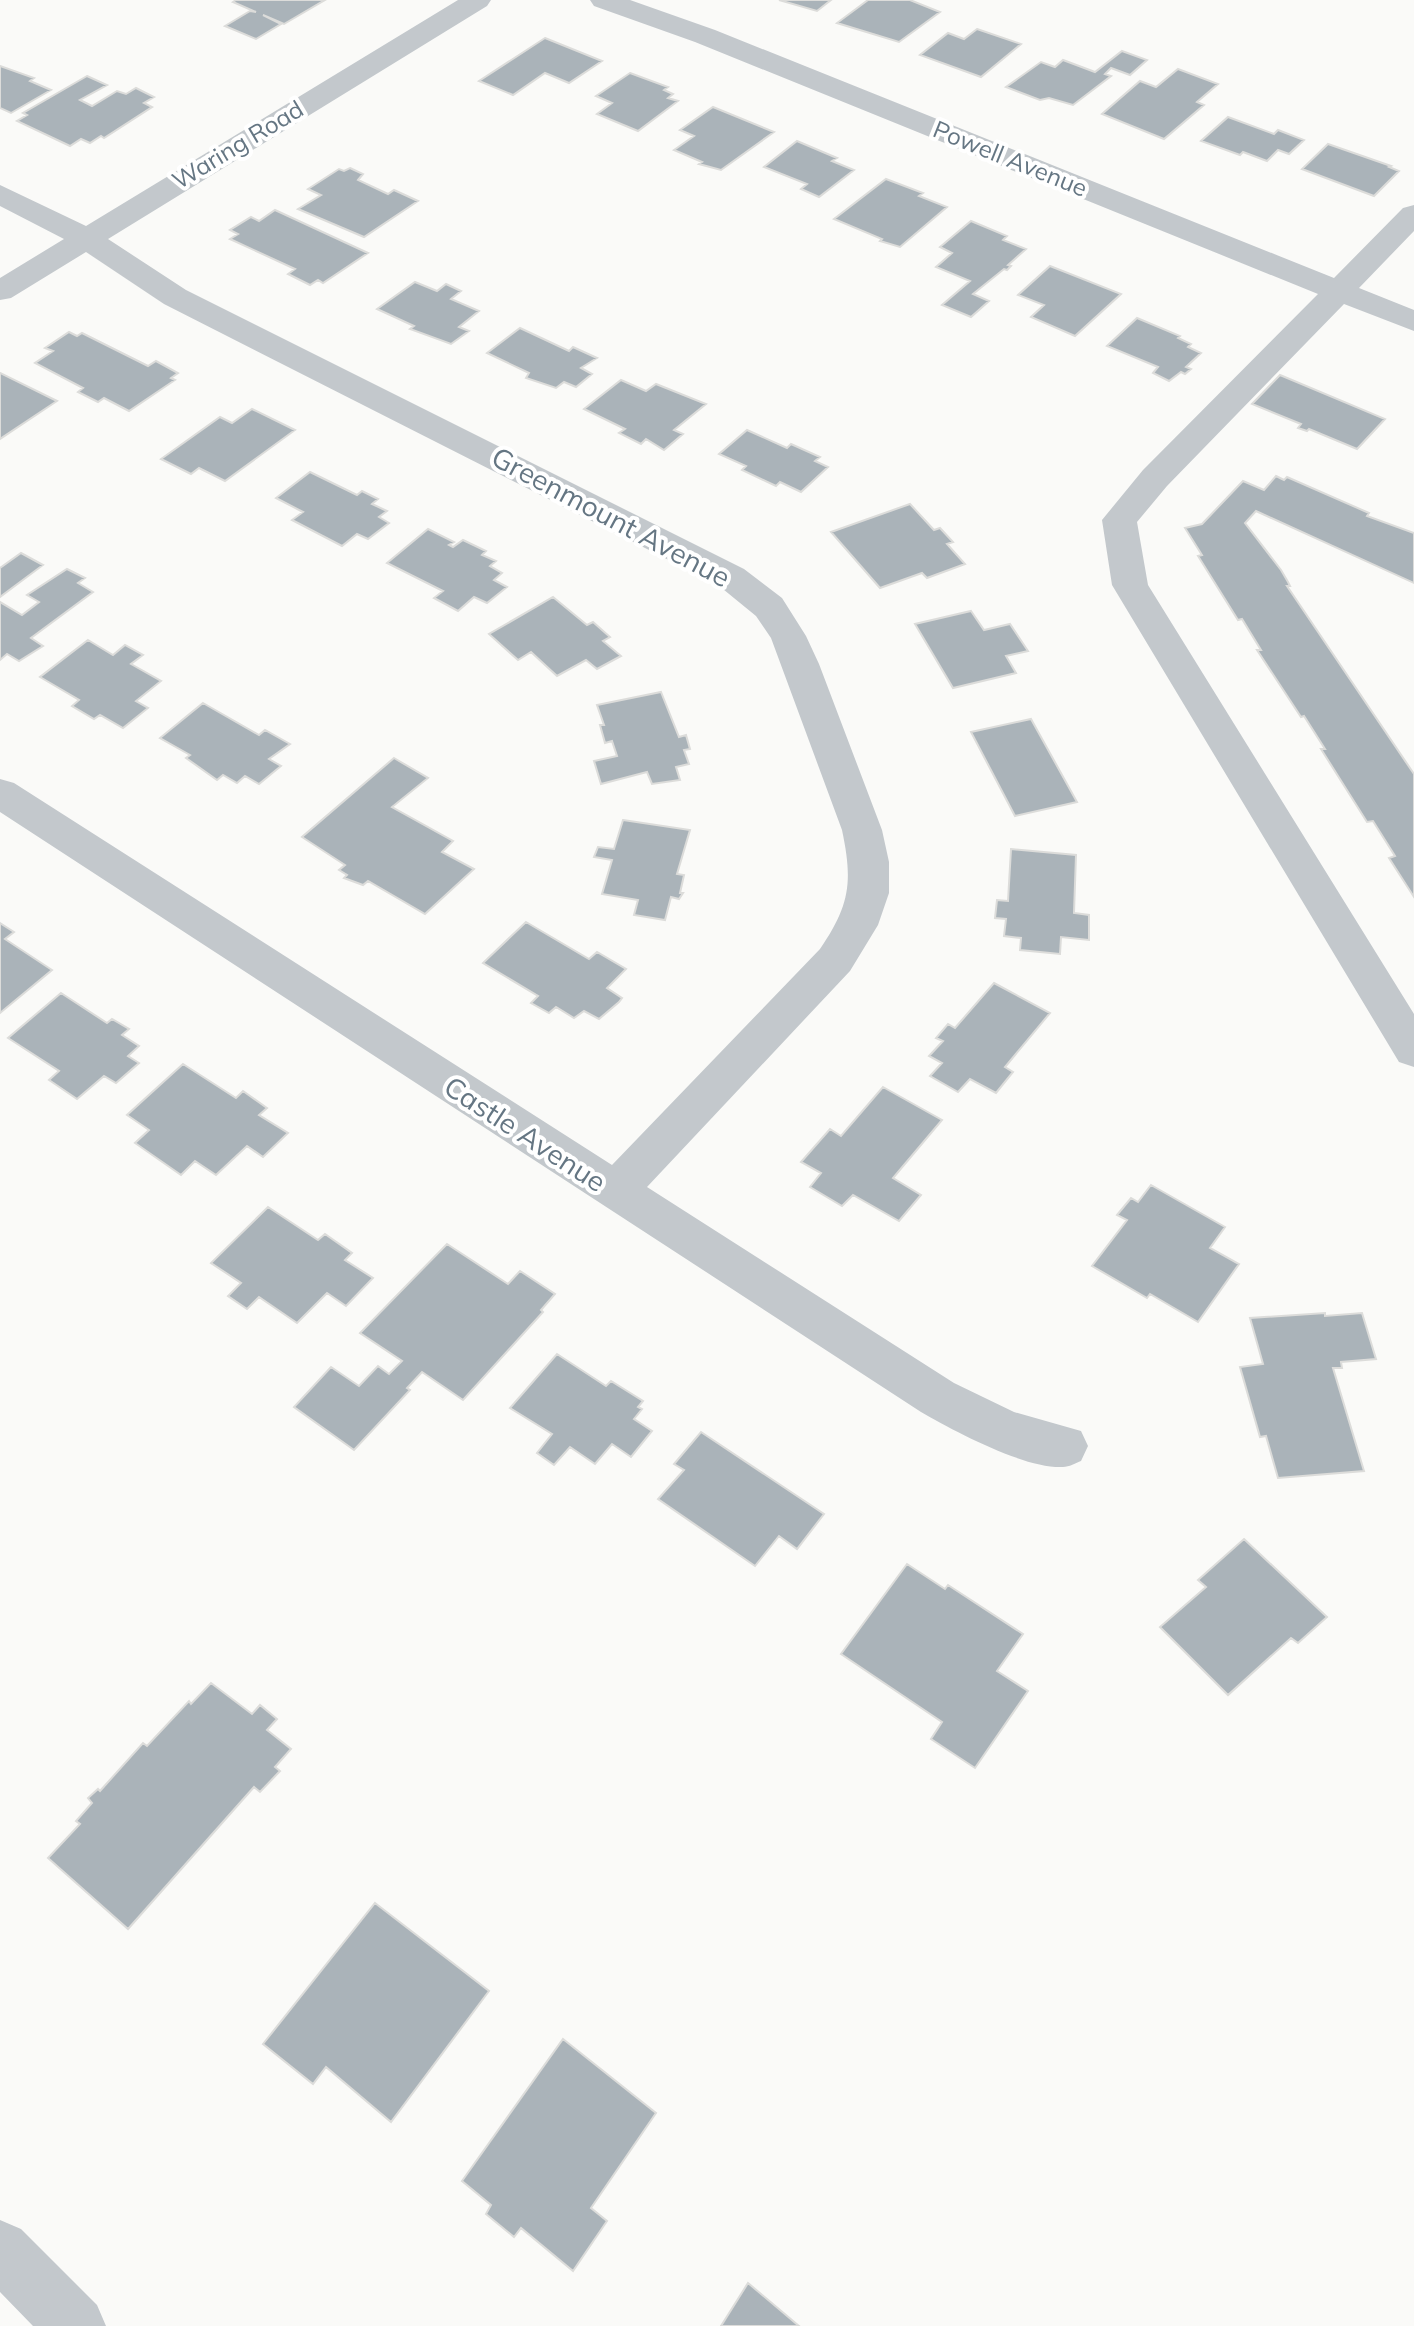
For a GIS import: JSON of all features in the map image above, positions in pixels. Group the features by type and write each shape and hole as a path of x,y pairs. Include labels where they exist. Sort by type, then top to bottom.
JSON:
{"street":[{"name":"Waring Road","path":"0,291 477,0"},
{"name":"Powell Avenue","path":"604,0 705,36 1414,321"},
{"name":"Greenmount Avenue","path":"0,194 86,238 175,297 731,577 769,607 788,636 862,830 869,862 869,893 858,925 835,960 615,1192"},
{"path":"1414,214 1155,478 1119,520 1130,585 1414,1050"},
{"name":"Castle Avenue","path":"0,793 960,1412 999,1430 1064,1446"},
{"path":"0,2250 76,2326"}],"building":[{"path":"325,0 284,24 263,15 281,24 256,39 225,26 250,11 256,12 233,2"},
{"path":"779,0 831,0 817,11"},
{"path":"868,0 910,0 940,12 899,42 837,23"},
{"path":"977,29 1021,44 981,77 920,55 948,33 964,39"},
{"path":"545,38 602,61 569,83 545,73 513,95 479,81"},
{"path":"1122,51 1147,60 1130,75 1111,68 1105,74 1111,76 1073,105 1049,98 1040,100 1006,87 1041,62 1055,67 1063,60 1095,72"},
{"path":"0,66 34,78 30,81 51,90 11,113 0,108"},
{"path":"1178,69 1218,84 1197,102 1204,105 1164,139 1102,114 1140,81 1156,87"},
{"path":"630,73 668,87 664,90 673,94 668,98 678,101 638,131 597,114 612,103 596,96"},
{"path":"87,76 107,85 80,100 92,106 117,91 126,94 136,88 154,97 144,103 152,107 104,138 101,136 90,143 81,139 70,146 17,121 27,115 23,113"},
{"path":"713,107 774,132 721,170 699,164 702,162 674,150 694,136 680,130"},
{"path":"1228,117 1274,134 1278,130 1304,140 1289,154 1278,150 1267,161 1201,141"},
{"path":"797,141 837,158 832,161 854,170 819,197 801,189 807,184 764,167"},
{"path":"1328,144 1399,171 1374,196 1302,169"},
{"path":"350,168 363,174 358,180 388,194 394,190 418,201 364,237 298,209 321,195 308,189 339,169 344,171"},
{"path":"886,179 923,193 919,196 947,207 900,247 834,219"},
{"path":"275,210 368,253 323,283 318,280 310,285 288,274 295,269 230,239 238,234 230,230 251,217 259,221"},
{"path":"971,221 1007,236 1003,240 1026,249 1008,265 1011,266 1007,270 1004,269 973,294 989,301 971,317 942,305 970,281 936,267 952,253 940,247"},
{"path":"1050,266 1121,294 1075,336 1031,317 1044,305 1018,295"},
{"path":"415,282 437,291 446,284 461,291 451,299 479,311 459,327 469,331 451,344 410,329 414,326 377,309"},
{"path":"1137,318 1180,336 1178,338 1191,344 1188,347 1201,353 1186,367 1191,369 1169,381 1153,373 1158,367 1107,346"},
{"path":"520,328 569,351 573,347 597,358 581,368 592,374 576,387 564,382 556,388 526,378 529,373 487,353"},
{"path":"69,332 77,336 82,333 148,366 156,361 178,373 171,378 175,380 129,411 104,398 98,402 78,392 83,388 35,363 53,351 45,348"},
{"path":"0,373 57,401 0,439"},
{"path":"1280,375 1385,419 1357,449 1309,429 1298,428 1301,424 1252,404"},
{"path":"621,380 646,391 656,384 706,404 674,430 683,434 664,450 646,439 641,444 619,433 625,429 584,409"},
{"path":"252,409 295,430 225,481 199,468 191,474 161,459 220,417 232,423"},
{"path":"747,430 787,448 791,444 820,457 815,461 828,467 801,492 780,482 776,486 742,470 746,466 719,454"},
{"path":"310,472 357,495 362,491 378,499 372,504 387,511 379,517 389,523 368,539 357,534 342,546 292,520 303,512 276,498"},
{"path":"1276,476 1284,480 1287,477 1369,513 1367,516 1414,533 1414,583 1256,511 1245,523 1281,570 1290,586 1287,586 1414,774 1414,897 1389,858 1395,856 1373,821 1367,822 1321,749 1325,749 1304,716 1301,717 1257,650 1261,650 1242,619 1238,620 1198,556 1202,555 1185,528 1202,524 1243,481 1264,490"},
{"path":"910,504 934,530 940,528 953,542 947,544 965,564 927,578 922,573 880,588 831,532"},
{"path":"428,529 454,542 449,545 453,547 463,540 486,551 482,555 496,561 490,566 502,573 494,580 507,587 487,603 474,597 458,611 434,598 443,591 387,563"},
{"path":"21,553 43,565 0,597 0,568"},
{"path":"67,569 85,578 78,583 93,592 31,638 43,646 19,661 7,654 0,660 0,602 22,615 39,602 27,595"},
{"path":"553,597 587,625 593,622 610,637 603,641 621,656 597,669 586,660 557,676 531,652 518,660 489,634"},
{"path":"971,611 984,630 1010,624 1028,651 1006,656 1016,673 953,688 915,624"},
{"path":"88,640 113,655 125,645 143,655 131,664 161,681 136,701 148,708 123,728 100,715 94,719 72,706 79,700 40,677"},
{"path":"661,692 679,737 686,735 690,749 684,750 689,764 676,767 680,780 652,784 647,772 601,784 594,761 617,756 612,741 605,743 600,725 604,725 597,705"},
{"path":"203,703 259,735 265,730 290,744 269,759 281,766 259,784 245,776 237,783 223,775 217,780 186,758 190,755 160,738"},
{"path":"1031,719 1077,802 1015,816 971,732"},
{"path":"394,758 428,778 392,807 453,841 442,852 474,869 425,914 368,881 363,885 344,878 347,875 339,870 345,865 302,837"},
{"path":"623,820 690,830 677,874 684,875 680,893 683,893 679,899 671,897 665,920 634,915 638,900 602,894 612,860 594,857 598,847 614,849"},
{"path":"1011,849 1076,855 1074,913 1089,915 1089,940 1061,937 1060,954 1020,950 1021,938 1004,936 1006,919 995,918 997,900 1008,901"},
{"path":"526,922 589,959 597,952 626,969 607,988 622,998 619,1002 599,1019 584,1011 574,1018 556,1007 549,1013 531,1003 538,996 483,963"},
{"path":"0,923 14,932 5,939 52,970 0,1013"},
{"path":"994,983 1050,1013 1005,1067 1013,1072 996,1093 970,1079 958,1092 930,1076 942,1063 929,1056 943,1041 936,1038 948,1024 955,1028"},
{"path":"61,993 107,1023 112,1019 129,1029 122,1035 139,1046 128,1056 139,1063 116,1083 104,1076 77,1099 49,1080 59,1071 8,1038"},
{"path":"183,1064 236,1098 243,1091 267,1108 259,1115 288,1133 263,1157 247,1146 216,1175 195,1161 181,1175 135,1143 149,1130 127,1115"},
{"path":"883,1087 942,1120 893,1178 921,1195 899,1221 853,1195 842,1206 810,1187 821,1173 801,1162 830,1129 841,1136"},
{"path":"1151,1185 1225,1227 1210,1248 1239,1264 1198,1322 1150,1294 1147,1298 1092,1266 1127,1220 1117,1215 1131,1198 1138,1202"},
{"path":"268,1207 318,1240 325,1234 352,1253 345,1260 373,1278 346,1306 327,1293 297,1323 259,1297 247,1309 228,1296 241,1283 211,1263"},
{"path":"447,1244 508,1284 520,1271 555,1294 541,1310 543,1312 463,1400 422,1372 407,1388 410,1390 354,1450 294,1407 331,1367 359,1386 378,1366 389,1374 402,1361 360,1333"},
{"path":"1325,1313 1325,1316 1362,1313 1376,1359 1341,1362 1342,1368 1333,1368 1364,1471 1278,1478 1266,1436 1260,1437 1240,1367 1263,1364 1250,1318"},
{"path":"557,1354 606,1386 611,1381 643,1401 638,1407 642,1409 634,1419 652,1431 631,1457 612,1444 595,1464 570,1447 554,1465 537,1453 552,1434 510,1408"},
{"path":"701,1432 824,1514 797,1549 779,1536 755,1566 658,1499 684,1470 674,1464"},
{"path":"1244,1539 1327,1617 1298,1643 1291,1638 1228,1695 1160,1627 1206,1587 1198,1580"},
{"path":"907,1564 945,1589 948,1585 1023,1634 997,1671 1028,1691 975,1768 931,1739 942,1722 841,1654"},
{"path":"211,1683 252,1714 260,1705 277,1719 267,1730 291,1749 275,1767 280,1771 260,1792 254,1787 128,1929 48,1858 80,1824 76,1821 92,1803 88,1798 98,1789 100,1791 143,1743 147,1746 189,1701 191,1704"},
{"path":"375,1903 489,1991 391,2122 326,2067 313,2084 263,2044"},
{"path":"563,2039 656,2113 591,2208 607,2221 573,2271 521,2228 514,2237 486,2214 491,2205 462,2181"},
{"path":"748,2283 799,2326 721,2326"}]}
